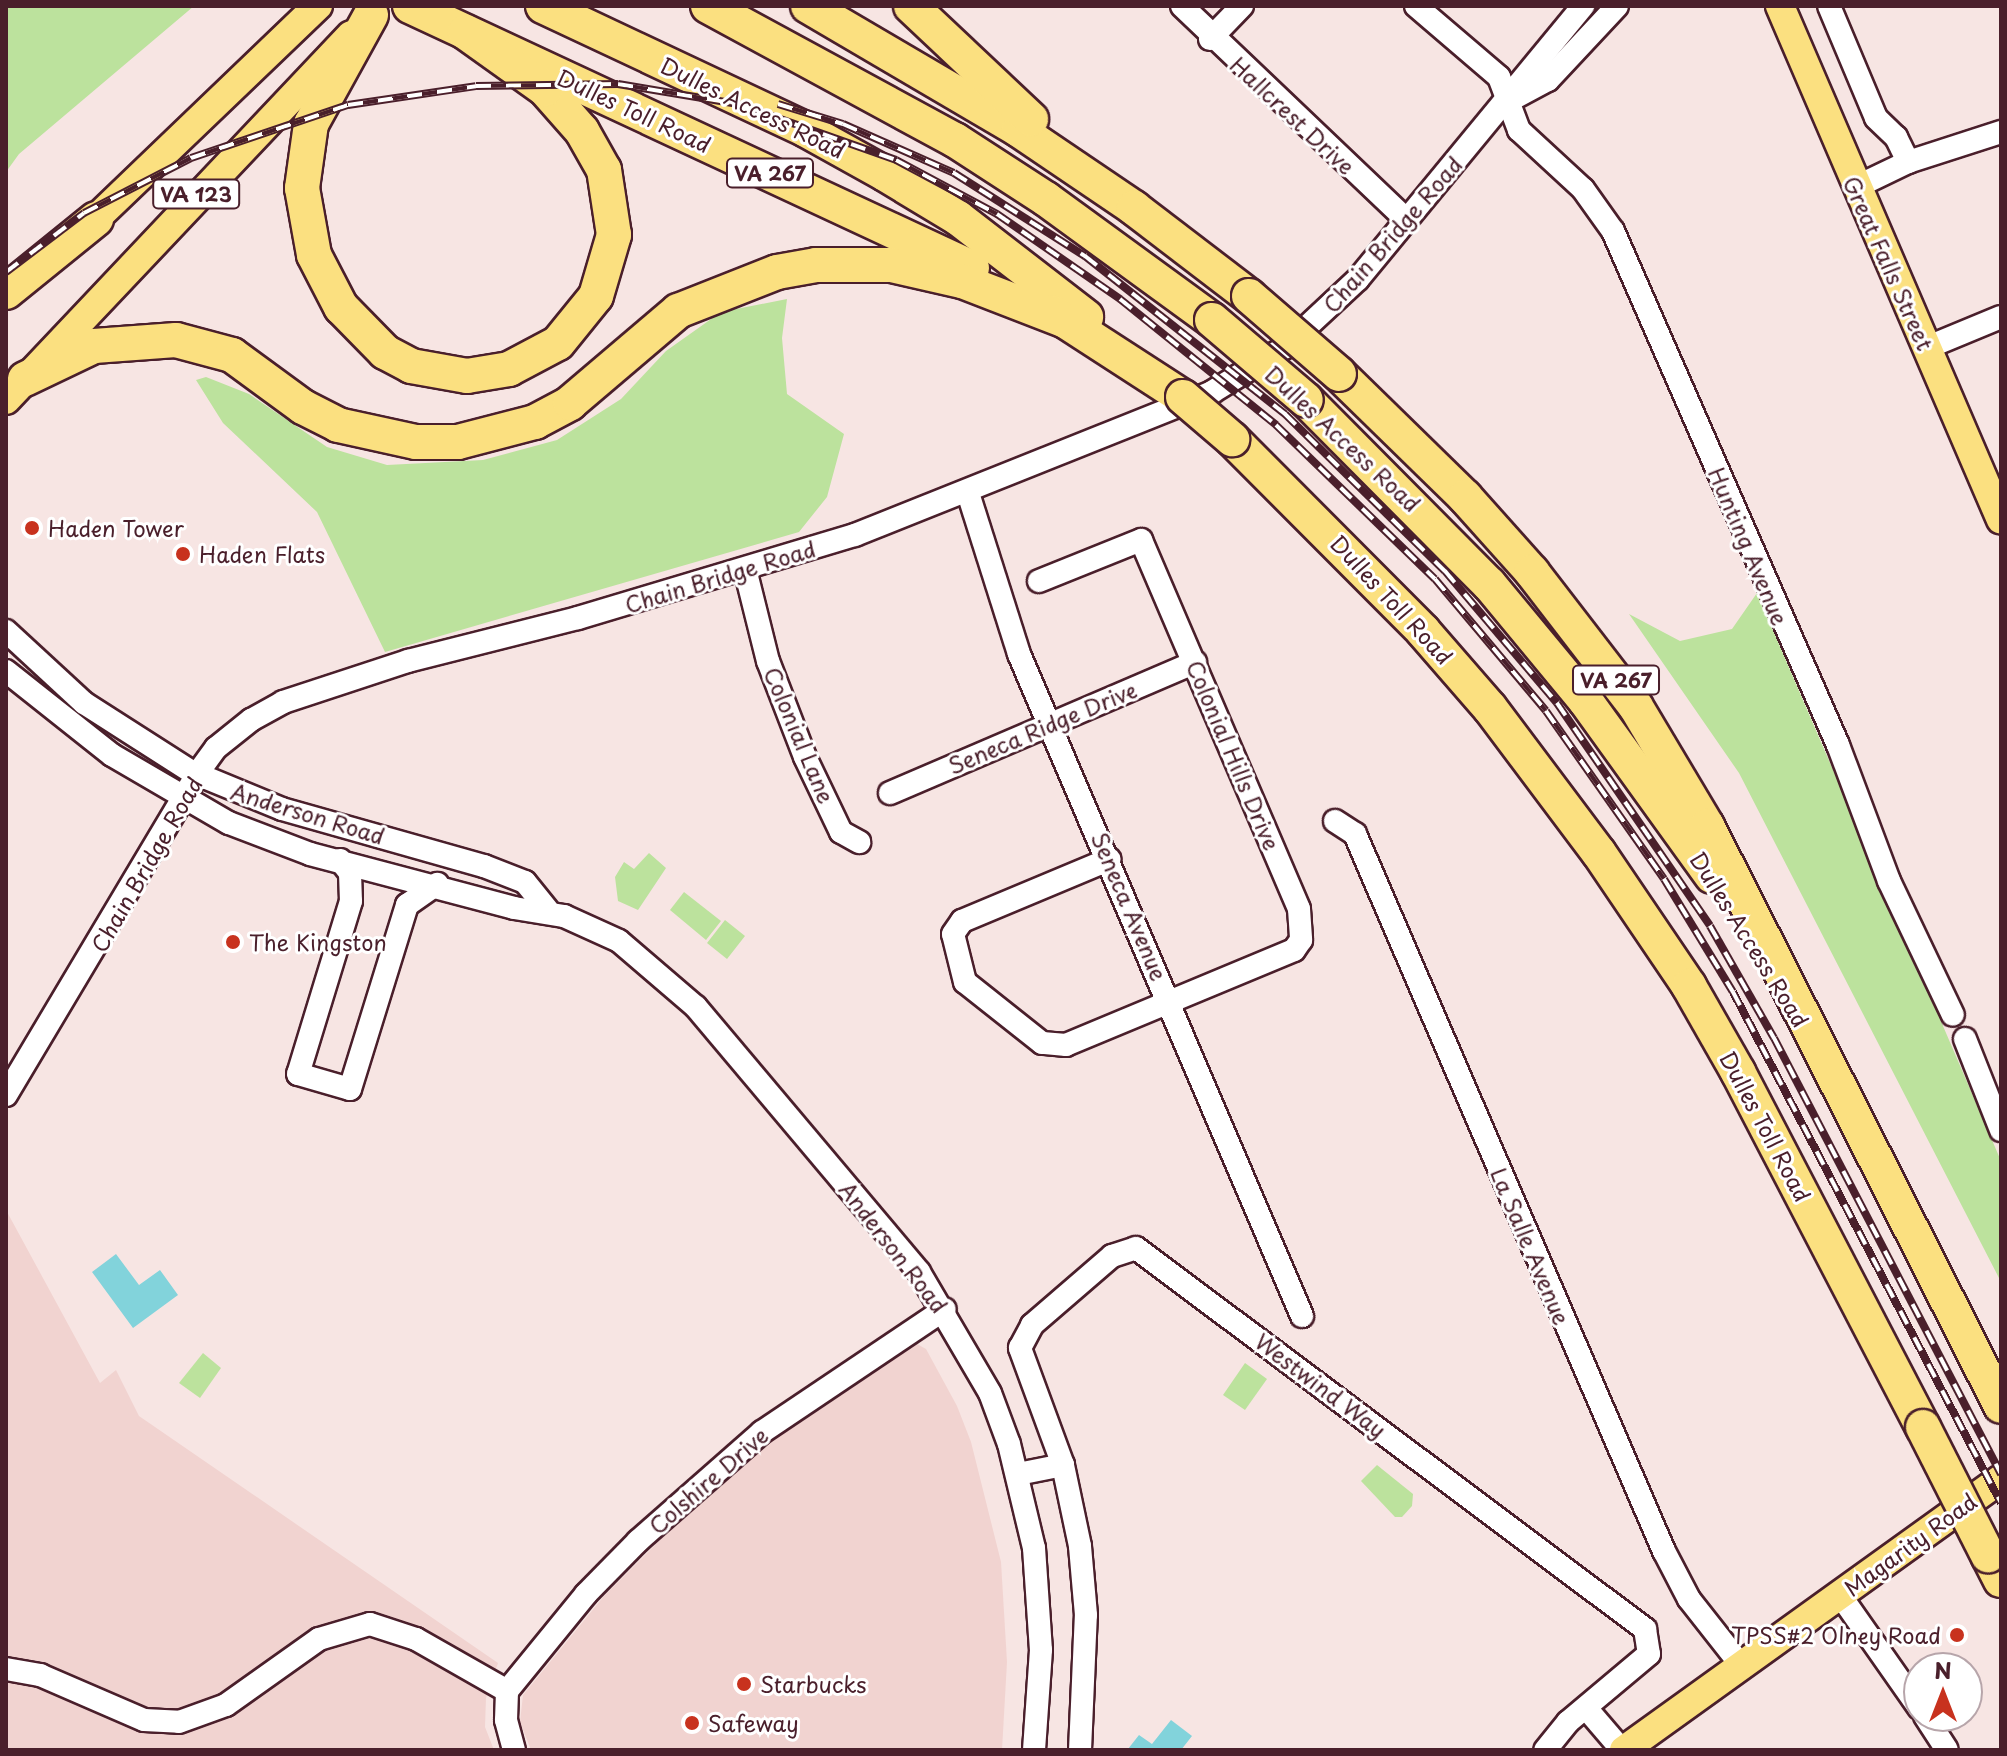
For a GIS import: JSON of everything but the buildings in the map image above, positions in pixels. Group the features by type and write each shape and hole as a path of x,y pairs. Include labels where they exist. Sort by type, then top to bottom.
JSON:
{"highway":[{"name":"Dulles Toll Road","path":"410,6 960,262 1131,358"},
{"name":"Dulles Access Road","path":"543,6 806,130 885,174 1017,261 1131,358 1183,397"},
{"name":"Dulles Access Road","path":"708,6 955,140 1046,199 1212,320 1306,400 1434,524 1585,700 1720,887 1815,1043"},
{"name":"VA 267","path":"808,6 973,101 1134,208 1249,296 1339,374 1465,497 1532,572 1636,707 1707,826 1994,1394"},
{"path":"911,6 1134,208"},
{"path":"376,10 311,124 302,188 314,255 341,307 385,352 411,366 467,376 509,369 558,343 596,296 614,235 604,170 582,131 534,80 455,27"},
{"path":"6,292 96,219"},
{"path":"16,390 94,346 176,340 232,355 303,407 338,425 416,442 458,442 535,422 570,403 678,311 777,272 857,262 891,265 962,281 1071,323"},
{"name":"Dulles Toll Road","path":"1183,397 1336,538 1440,649 1599,853 1689,986 1746,1086 1994,1567"}],"main road":[{"name":"VA 123","path":"6,311 96,219 318,6"},
{"name":"Great Falls Street","path":"1780,6 2001,520"},
{"name":"VA 123","path":"16,390 376,10"},
{"name":"Magarity Road","path":"1623,1750 2001,1479"}],"street":[{"name":"Hallcrest Drive","path":"1182,6 1210,39 1407,220"},
{"path":"1210,39 1242,6"},
{"name":"Hunting Avenue","path":"1416,6 1499,77 1519,130 1583,189 1613,231 1838,745 1889,881 1953,1015"},
{"name":"Chain Bridge Road","path":"1506,102 1548,80 1617,6"},
{"path":"1829,6 1876,118 1896,137 1908,162"},
{"name":"Chain Bridge Road","path":"6,1095 197,774 234,731 283,702 408,661 745,569 968,493 1249,372 1284,348 1340,297 1506,102 1577,8"},
{"path":"1856,187 1908,162 2001,132"},
{"path":"1926,348 2001,317"},
{"name":"Seneca Avenue","path":"968,493 1010,629 1171,1001 1302,1316"},
{"name":"Colonial Hills Drive","path":"1039,581 1141,540 1303,923 1294,950 1053,1047 961,975 953,934 962,921 1110,859"},
{"name":"Colonial Lane","path":"745,569 768,661 805,757 841,832 859,842"},
{"name":"Anderson Road","path":"6,631 84,703 197,774 282,809 484,866 525,882 547,909"},
{"name":"Seneca Ridge Drive","path":"890,793 1195,662"},
{"name":"Anderson Road","path":"6,671 79,732 182,798 258,837 437,884 514,908 547,909 619,941 672,982 919,1272 945,1309 990,1393 1018,1474 1040,1601 1034,1750"},
{"name":"La Salle Avenue","path":"1335,821 1355,834 1664,1551 1689,1599 1741,1665"},
{"path":"340,860 350,873 351,901 298,1074 350,1089 407,905 437,884"},
{"path":"1965,1039 2001,1130"},
{"name":"Westwind Way","path":"1080,1750 1086,1615 1080,1546 1063,1465 1023,1361 1022,1336 1112,1256 1136,1248 1645,1629 1649,1654 1586,1708 1545,1750"},
{"name":"Colshire Drive","path":"507,1691 586,1594 700,1483 822,1387 945,1309"},
{"path":"1018,1474 1063,1465"},
{"path":"1840,1595 1903,1685"},
{"path":"6,1669 40,1675 144,1720 179,1722 226,1705 319,1639 370,1624 416,1639 507,1691 506,1720 514,1750"},
{"path":"1586,1708 1623,1750"},
{"path":"1935,1732 1947,1750"}],"shaded area":[{"path":"6,1210 100,1383 116,1370 139,1416 498,1663 486,1698 485,1727 494,1750 6,1750"},
{"path":"917,1344 926,1349 957,1406 971,1442 1001,1562 1007,1662 1002,1750 531,1750 520,1722 523,1695 604,1596 704,1496 817,1404 900,1347"}],"green space":[{"path":"6,6 194,6 19,154 6,172"},
{"path":"787,299 782,338 787,394 844,434 827,497 799,532 385,652 317,512 223,423 196,380 206,377 249,394 327,447 387,465 483,460 557,440 621,399 666,351 721,312"},
{"path":"1757,593 2001,1161 1999,1278 1739,773 1629,614 1680,641 1732,629"},
{"path":"649,853 666,868 638,910 618,901 615,877 624,862 634,869"},
{"path":"684,892 721,921 706,940 670,910"},
{"path":"725,920 745,936 727,959 707,943"},
{"path":"203,1353 221,1368 200,1398 179,1383"},
{"path":"1245,1363 1267,1379 1245,1410 1223,1395"},
{"path":"1377,1465 1413,1494 1412,1506 1402,1517 1395,1517 1361,1481"}],"water":[{"path":"116,1254 139,1285 160,1270 178,1295 133,1328 92,1272"},
{"path":"1171,1720 1192,1736 1181,1750 1128,1749 1139,1735 1152,1744"}],"railway":[{"path":"6,272 84,213 191,158 348,105 476,86 618,84 738,104 896,160 997,214 1120,299 1276,425 1435,579 1546,711 1664,879 1733,992 2001,1503"},
{"path":"778,104 843,124 954,173 1085,256 1285,414 1445,571 1557,703 1710,926 1774,1038 2001,1474"}],"place":[{"name":"Haden Tower","path":"32,528"},
{"name":"Haden Flats","path":"183,554"},
{"name":"The Kingston","path":"233,942"},
{"name":"TPSS#2 Olney Road","path":"1957,1635"},
{"name":"Starbucks","path":"744,1684"},
{"name":"Safeway","path":"692,1723"}]}
